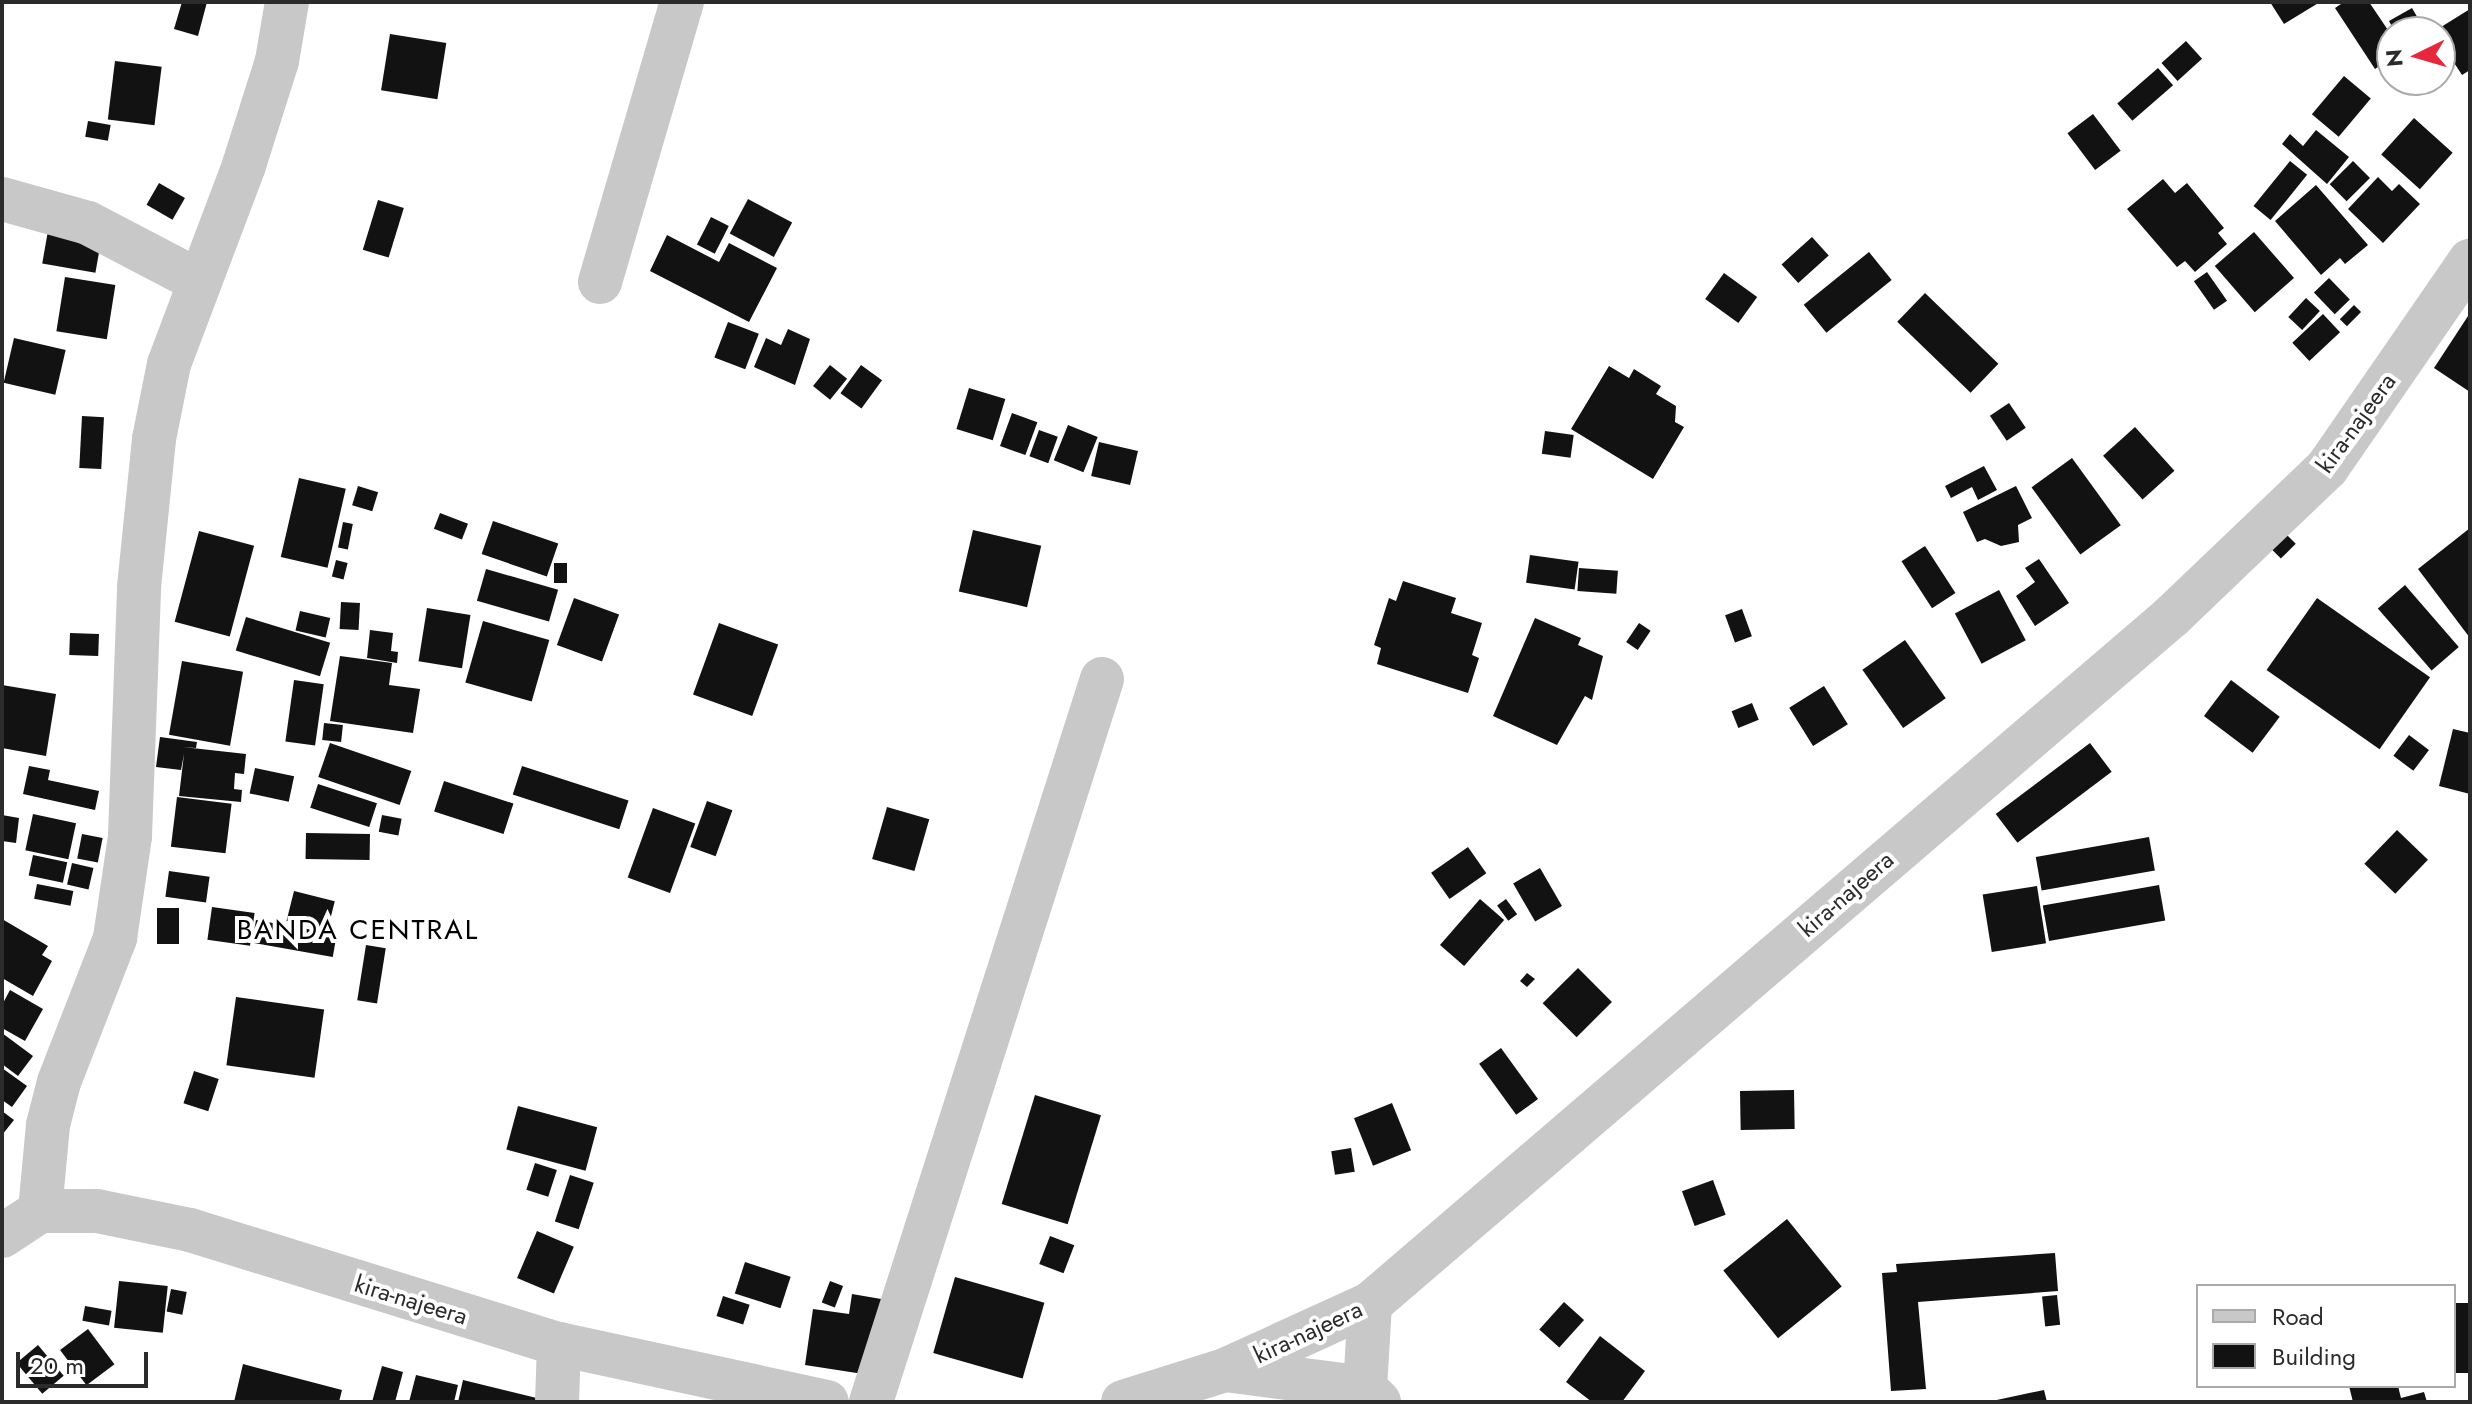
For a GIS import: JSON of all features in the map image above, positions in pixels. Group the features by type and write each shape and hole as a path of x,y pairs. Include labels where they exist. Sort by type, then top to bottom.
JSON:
{"street":[{"path":"2,1236 40,1211 48,1125 59,1082 115,938 130,836 139,587 154,439 169,364 197,280 244,165 277,61 287,2"},
{"path":"600,282 682,2"},
{"path":"2,199 88,223 197,280"},
{"name":"kira-najeera","path":"1123,1402 1225,1370 1370,1304 2171,617 2327,468 2470,261"},
{"path":"871,1402 1102,679"},
{"name":"kira-najeera","path":"40,1211 97,1211 190,1230 559,1344 827,1402"},
{"path":"1225,1370 1372,1395 1370,1304"},
{"path":"557,1402 559,1344"}],"building":[{"path":"182,2 207,2 198,36 174,29"},
{"path":"2270,2 2320,2 2284,24"},
{"path":"2344,2 2369,2 2378,16 2376,16 2376,68 2375,69 2335,8"},
{"path":"2412,8 2417,16 2398,16"},
{"path":"2470,9 2470,70 2462,75 2456,66 2456,18"},
{"path":"390,34 446,43 437,99 381,90"},
{"path":"2186,41 2202,59 2178,81 2161,63"},
{"path":"115,61 162,67 154,125 108,120"},
{"path":"2158,68 2173,85 2132,121 2117,103"},
{"path":"2344,76 2371,98 2339,137 2312,114"},
{"path":"2093,114 2121,151 2095,170 2067,133"},
{"path":"2414,118 2453,153 2420,189 2381,154"},
{"path":"88,121 111,125 108,141 85,137"},
{"path":"2316,130 2349,157 2327,184 2282,144 2290,134 2303,146"},
{"path":"2290,161 2307,175 2271,220 2253,206"},
{"path":"2353,161 2370,178 2347,201 2330,184"},
{"path":"2378,177 2392,191 2399,184 2420,204 2383,243 2348,209"},
{"path":"2163,179 2175,193 2187,183 2224,228 2218,233 2227,244 2195,272 2185,261 2177,267 2127,209"},
{"path":"159,183 185,198 172,220 146,205"},
{"path":"2316,185 2368,245 2345,264 2340,258 2321,275 2275,221"},
{"path":"748,199 792,222 774,257 730,233"},
{"path":"378,200 404,208 389,258 363,250"},
{"path":"711,217 729,226 715,254 697,245"},
{"path":"49,225 102,234 95,273 42,263"},
{"path":"2254,232 2294,278 2255,312 2215,266"},
{"path":"667,235 719,262 729,243 777,268 749,322 650,271"},
{"path":"1812,237 1829,256 1798,283 1782,264"},
{"path":"1869,252 1892,280 1826,333 1804,305"},
{"path":"2207,272 2227,301 2214,310 2194,281"},
{"path":"1724,273 1757,297 1738,323 1705,299"},
{"path":"65,277 115,285 107,339 56,331"},
{"path":"2329,278 2350,300 2335,314 2314,293"},
{"path":"1925,293 1998,364 1971,393 1897,322"},
{"path":"2306,298 2320,311 2302,330 2288,317"},
{"path":"2354,305 2361,312 2347,326 2340,319"},
{"path":"2470,313 2470,392 2434,368"},
{"path":"2323,314 2340,332 2309,361 2292,343"},
{"path":"728,322 759,334 745,369 714,357"},
{"path":"788,329 810,339 795,385 754,367 766,338 781,345"},
{"path":"14,338 66,350 55,395 4,383"},
{"path":"830,365 847,379 830,400 813,386"},
{"path":"861,365 882,380 861,409 840,393"},
{"path":"1609,366 1629,378 1634,369 1661,386 1656,394 1676,406 1675,422 1684,427 1653,479 1571,429"},
{"path":"969,388 1005,399 993,440 956,429"},
{"path":"2009,403 2026,428 2007,441 1990,416"},
{"path":"1012,413 1037,422 1025,455 1000,446"},
{"path":"82,416 104,417 101,469 79,468"},
{"path":"1068,425 1098,437 1083,472 1054,460"},
{"path":"2135,427 2174,471 2143,500 2103,456"},
{"path":"1039,430 1058,437 1048,463 1029,456"},
{"path":"1545,431 1574,435 1571,458 1542,454"},
{"path":"1099,442 1138,451 1130,485 1091,476"},
{"path":"2072,458 2121,525 2080,555 2032,487"},
{"path":"1984,466 1997,490 1978,500 1972,487 1951,498 1945,486"},
{"path":"299,478 346,489 328,568 281,557"},
{"path":"358,486 378,492 372,511 352,505"},
{"path":"2016,486 2032,518 2018,525 2019,542 2001,546 1985,539 1977,542 1963,512"},
{"path":"440,513 468,524 462,540 434,529"},
{"path":"493,521 558,543 547,577 482,554"},
{"path":"343,522 353,524 348,549 338,548"},
{"path":"2470,528 2470,638 2418,569"},
{"path":"973,530 1041,546 1027,607 959,591"},
{"path":"199,531 254,546 230,637 175,622"},
{"path":"2283,531 2296,544 2281,559 2268,546"},
{"path":"1925,546 1955,593 1932,608 1902,561"},
{"path":"1530,555 1579,562 1575,590 1526,583"},
{"path":"2039,559 2069,603 2035,626 2016,596 2035,582 2025,568"},
{"path":"336,560 348,563 344,579 332,576"},
{"path":"554,563 567,563 567,583 554,583"},
{"path":"1579,568 1618,571 1616,594 1577,591"},
{"path":"486,569 558,590 549,621 477,601"},
{"path":"1403,581 1456,598 1451,613 1482,623 1472,655 1479,658 1468,693 1377,664 1381,648 1374,645 1389,598 1396,601"},
{"path":"2405,585 2459,647 2432,671 2378,609"},
{"path":"1999,590 2026,640 1982,664 1955,613"},
{"path":"574,598 619,614 602,661 557,645"},
{"path":"2317,598 2430,677 2380,749 2267,670"},
{"path":"341,602 360,603 359,630 340,629"},
{"path":"427,608 470,615 462,668 419,661"},
{"path":"1742,609 1752,636 1735,642 1725,615"},
{"path":"300,611 330,618 326,637 296,630"},
{"path":"246,617 330,643 320,676 236,650"},
{"path":"1535,618 1581,638 1578,645 1603,656 1592,700 1585,696 1557,745 1493,716"},
{"path":"483,621 549,640 532,702 465,683"},
{"path":"719,623 778,645 752,716 693,694"},
{"path":"1639,623 1651,631 1638,650 1626,642"},
{"path":"370,630 393,633 391,651 398,652 397,663 367,658"},
{"path":"70,633 99,634 98,656 69,655"},
{"path":"1905,640 1946,698 1903,728 1862,670"},
{"path":"340,656 392,663 389,685 420,689 413,733 330,721"},
{"path":"182,661 243,672 230,746 169,735"},
{"path":"294,680 324,684 315,746 285,741"},
{"path":"2231,680 2280,717 2253,753 2204,716"},
{"path":"2,685 56,694 46,756 2,748"},
{"path":"1824,686 1848,724 1813,746 1789,708"},
{"path":"1752,703 1759,720 1738,728 1732,711"},
{"path":"324,723 343,725 341,742 322,740"},
{"path":"2453,729 2470,733 2470,794 2439,786"},
{"path":"2409,735 2429,750 2413,771 2393,756"},
{"path":"160,737 197,742 196,748 183,747 246,754 244,774 235,773 234,789 242,790 241,802 179,796 184,754 181,770 156,767"},
{"path":"330,743 411,771 400,805 318,777"},
{"path":"2090,743 2112,772 2017,843 1996,814"},
{"path":"29,766 50,770 48,780 99,791 95,810 23,794"},
{"path":"522,766 629,801 619,829 513,795"},
{"path":"255,768 294,776 289,802 250,793"},
{"path":"444,781 513,804 504,834 434,811"},
{"path":"318,784 377,803 369,827 310,808"},
{"path":"177,797 232,804 225,853 171,847"},
{"path":"707,801 732,810 716,856 690,847"},
{"path":"887,807 929,819 914,871 872,859"},
{"path":"653,808 695,823 670,893 628,878"},
{"path":"33,814 76,823 68,859 25,850"},
{"path":"2,815 19,818 16,843 2,841"},
{"path":"382,815 402,819 398,836 379,832"},
{"path":"2397,830 2428,860 2395,894 2364,864"},
{"path":"306,833 370,834 370,860 306,859"},
{"path":"82,834 103,838 98,863 77,859"},
{"path":"2149,837 2155,870 2042,890 2036,857"},
{"path":"1468,847 1486,873 1449,899 1431,873"},
{"path":"33,855 67,862 63,883 29,876"},
{"path":"72,863 93,868 88,889 67,884"},
{"path":"1540,868 1562,906 1535,922 1513,883"},
{"path":"169,871 210,877 206,902 165,897"},
{"path":"37,884 73,891 70,906 34,899"},
{"path":"2159,885 2165,920 2049,941 2043,905"},
{"path":"2037,886 2046,943 1992,952 1983,895"},
{"path":"294,891 335,901 327,931 287,921"},
{"path":"1480,899 1504,920 1464,966 1440,945"},
{"path":"1506,899 1517,914 1508,921 1497,905"},
{"path":"212,907 255,913 250,946 207,940"},
{"path":"157,908 179,908 179,944 157,944"},
{"path":"2,919 48,946 42,955 52,961 33,996 2,978"},
{"path":"256,920 337,934 333,957 252,943"},
{"path":"366,945 386,948 377,1003 357,1000"},
{"path":"1578,968 1612,1002 1577,1037 1543,1003"},
{"path":"1527,973 1535,979 1527,987 1520,981"},
{"path":"10,990 43,1009 25,1041 2,1028 2,1005"},
{"path":"236,997 324,1009 315,1078 226,1065"},
{"path":"2,1033 33,1056 18,1076 2,1064"},
{"path":"1501,1048 1538,1099 1516,1115 1479,1064"},
{"path":"2,1068 27,1086 12,1107 2,1100"},
{"path":"194,1071 219,1079 208,1111 183,1103"},
{"path":"1794,1090 1795,1129 1741,1130 1740,1091"},
{"path":"1035,1095 1101,1115 1068,1224 1002,1204"},
{"path":"1392,1103 1411,1150 1373,1166 1354,1118"},
{"path":"518,1106 597,1127 586,1171 506,1149"},
{"path":"2,1111 14,1120 2,1135"},
{"path":"1351,1148 1355,1172 1335,1175 1331,1151"},
{"path":"535,1163 557,1170 548,1197 526,1190"},
{"path":"570,1175 594,1183 579,1229 555,1222"},
{"path":"1713,1180 1726,1215 1695,1226 1682,1191"},
{"path":"1787,1219 1842,1287 1778,1338 1723,1271"},
{"path":"537,1231 574,1247 554,1294 517,1278"},
{"path":"1050,1236 1074,1245 1064,1273 1039,1264"},
{"path":"2055,1253 2058,1291 1918,1302 1926,1389 1891,1391 1882,1273 1897,1272 1896,1264"},
{"path":"745,1262 791,1277 780,1308 735,1293"},
{"path":"955,1277 1044,1303 1023,1379 933,1353"},
{"path":"119,1281 168,1286 163,1333 114,1328"},
{"path":"830,1281 843,1286 835,1307 822,1302"},
{"path":"171,1289 187,1292 182,1315 167,1312"},
{"path":"852,1294 887,1300 876,1376 805,1365 813,1309 849,1314"},
{"path":"2057,1295 2060,1325 2045,1326 2042,1297"},
{"path":"723,1296 750,1305 743,1325 717,1316"},
{"path":"1564,1302 1584,1320 1559,1348 1539,1329"},
{"path":"2456,1303 2470,1303 2470,1373 2456,1373"},
{"path":"85,1306 112,1311 109,1325 82,1321"},
{"path":"88,1329 114,1364 87,1385 60,1350"},
{"path":"1600,1336 1645,1371 1622,1402 1592,1402 1566,1382"},
{"path":"38,1345 64,1376 42,1394 17,1363"},
{"path":"243,1364 342,1390 339,1402 234,1402"},
{"path":"382,1366 403,1372 395,1402 372,1402"},
{"path":"416,1375 458,1385 454,1402 409,1402"},
{"path":"463,1380 549,1401 549,1402 458,1402"},
{"path":"2350,1388 2398,1388 2401,1398 2424,1392 2427,1402 2353,1402"},
{"path":"2044,1390 2047,1402 1992,1402 1992,1401"}],"district":[{"name":"BANDA CENTRAL","path":"358,930"}]}
